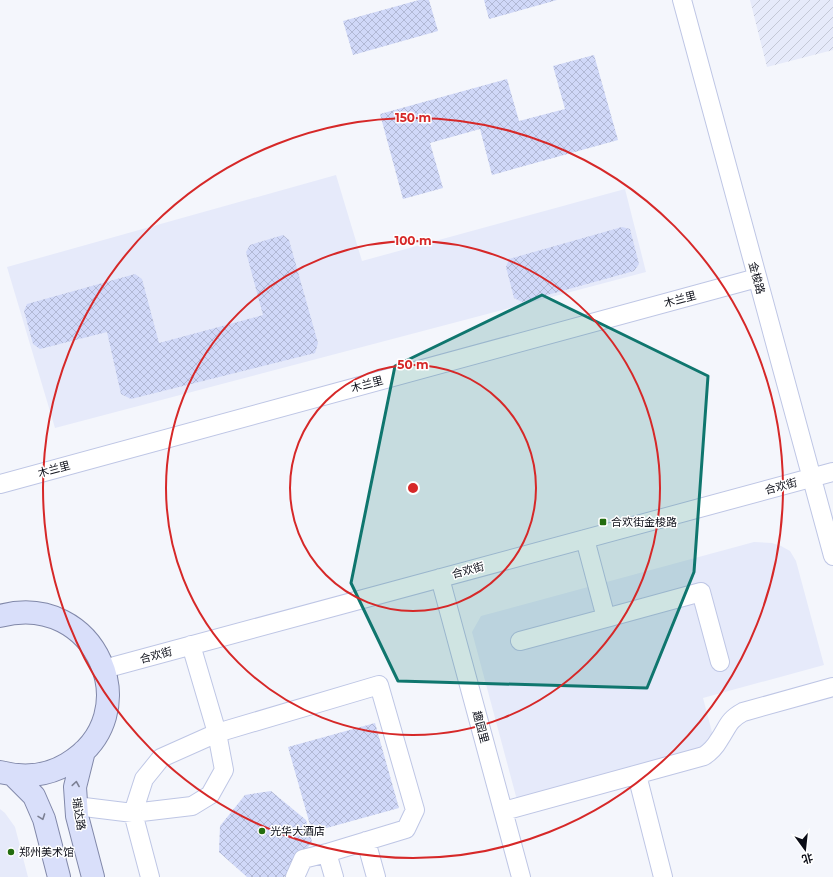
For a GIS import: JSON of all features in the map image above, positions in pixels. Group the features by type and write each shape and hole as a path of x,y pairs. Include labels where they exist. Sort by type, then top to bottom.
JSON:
{"main road":[{"path":"0,616 12,612 26,611 54,616 67,622 88,640 96,652 104,669 108,691 104,718 99,730 84,751 74,760 50,772 38,775 6,773"},
{"name":"瑞达路","path":"84,751 75,788 76,806 77,816 93,877"},
{"path":"6,773 34,796 44,819 59,877"}],"street":[{"name":"金梭路","path":"682,0 833,556"},
{"name":"木兰里","path":"0,484 757,278"},
{"name":"合欢街","path":"104,669 833,472"},
{"path":"585,539 606,618"},
{"name":"趣园里","path":"440,578 521,877"},
{"path":"520,641 701,592 720,662"},
{"path":"76,806 133,813 192,806 210,795 224,770 217,733 192,645"},
{"path":"150,877 133,813 144,779 161,758 217,733 379,685 415,810 406,829 303,859 295,877"},
{"path":"504,812 704,756 716,744 734,716 743,712 833,687"},
{"path":"637,775 663,877"},
{"path":"366,841 376,877"},
{"path":"327,853 334,877"}],"highlighted area":[{"path":"542,295 708,376 694,572 647,688 398,681 351,583 395,366"}],"shaded area":[{"path":"750,0 833,0 833,50 767,67"},
{"path":"336,175 362,261 625,189 646,272 55,428 7,267"},
{"path":"754,542 772,543 781,546 790,551 796,561 824,665 703,698 712,732 710,742 706,747 517,800 472,632 481,616"},
{"name":"郑州美术馆","path":"0,809 5,813 15,827 28,877 0,877"}],"building":[{"path":"419,0 429,0 438,31 353,55 343,21"},
{"path":"484,0 557,0 489,19"},
{"path":"594,55 618,140 492,175 480,129 430,143 443,188 403,199 380,114 507,79 519,121 565,109 553,66"},
{"path":"622,227 630,229 639,264 634,271 522,302 514,298 506,267 509,259"},
{"path":"283,235 289,240 318,343 315,353 131,399 121,394 107,332 40,349 33,344 24,311 27,304 135,274 142,279 159,343 263,315 246,252 250,245"},
{"path":"375,723 399,808 312,832 288,747"},
{"path":"271,791 306,820 312,842 284,877 247,877 219,852 220,826 245,795"}],"place":[{"name":"合欢街金梭路","path":"603,522"},
{"name":"光华大酒店","path":"262,831"},
{"name":"郑州美术馆","path":"11,852"}]}
